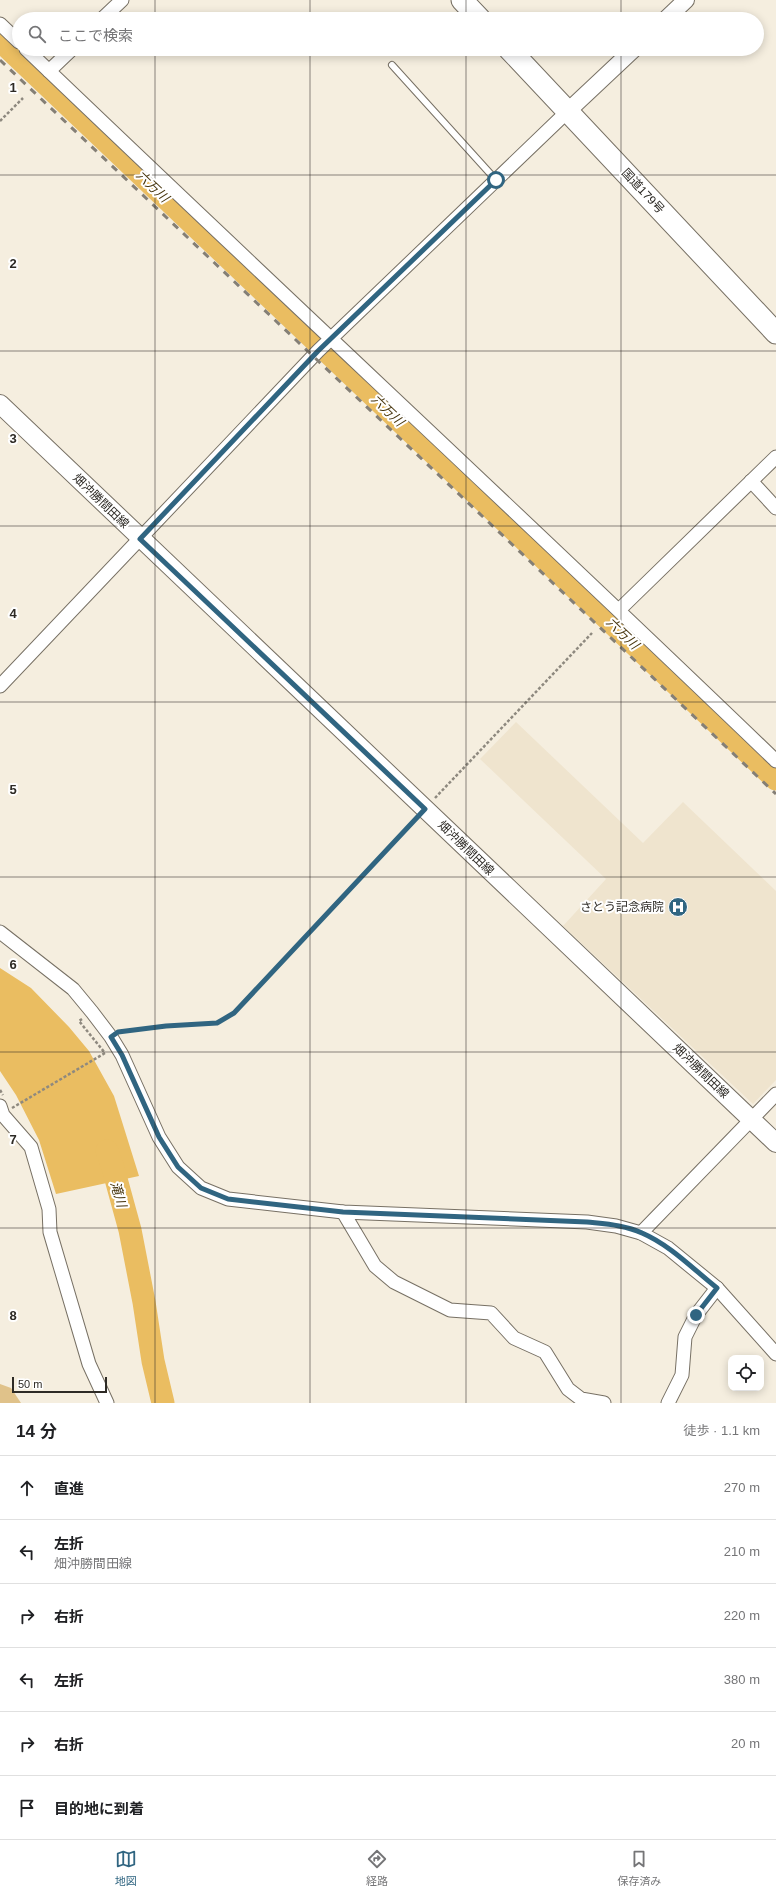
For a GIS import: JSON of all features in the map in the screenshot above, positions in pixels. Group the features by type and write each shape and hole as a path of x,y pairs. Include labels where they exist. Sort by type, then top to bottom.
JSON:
{"highway":[{"path":"462,0 473,12"},
{"name":"国道179号","path":"516,56 776,333"}],"main road":[{"name":"畑沖勝間田線","path":"0,404 140,539 776,1143"}],"street":[{"path":"109,12 122,0"},
{"path":"673,12 686,0"},
{"path":"0,24 12,35"},
{"path":"33,56 619,610 776,762"},
{"path":"49,71 65,56"},
{"path":"0,686 318,351 627,56"},
{"path":"619,610 776,457"},
{"path":"751,482 776,508"},
{"path":"0,932 73,989 111,1037 122,1055 159,1137 178,1167 201,1188 228,1199 343,1212 587,1222 616,1226 641,1233 668,1248 717,1288 776,1354"},
{"path":"641,1233 776,1094"},
{"path":"4,1112 31,1147 49,1209 50,1232 85,1351 89,1364 107,1403"},
{"path":"343,1212 375,1266 394,1282 450,1310 491,1313 514,1338 545,1352 568,1389 581,1399 604,1403"},
{"path":"668,1403 682,1375 685,1337 696,1315 717,1288"}],"lane":[{"path":"392,64 496,180"}],"path":[{"path":"0,121 23,98"},
{"path":"111,1037 118,1032 166,1026 217,1023 234,1013 592,633"},
{"path":"4,1112 102,1055"}],"shaded area":[{"name":"さとう記念病院","path":"516,722 643,843 683,802 776,891 776,1080 753,1104 563,926 606,879 480,759"},
{"path":"0,968 31,988 69,1027 89,1051 114,1096 139,1176 56,1194 39,1140 16,1095 0,1071"},
{"path":"0,1384 11,1388 21,1403 0,1403"}],"waterway":[{"name":"六万川","path":"0,40 12,51"},
{"name":"六万川","path":"17,56 776,779"},
{"name":"滝川","path":"107,1151 130,1230 144,1302 153,1361 163,1403"}],"railway":[{"path":"0,60 776,794"}],"place":[{"name":"さとう記念病院","path":"678,907"}],"route":[{"path":"496,180 318,351 140,539 425,809 234,1013 217,1023 166,1026 118,1032 111,1037 122,1055 159,1137 178,1167 201,1188 228,1199 343,1212 587,1222 616,1226 641,1233 668,1248 717,1288 696,1315"}]}
